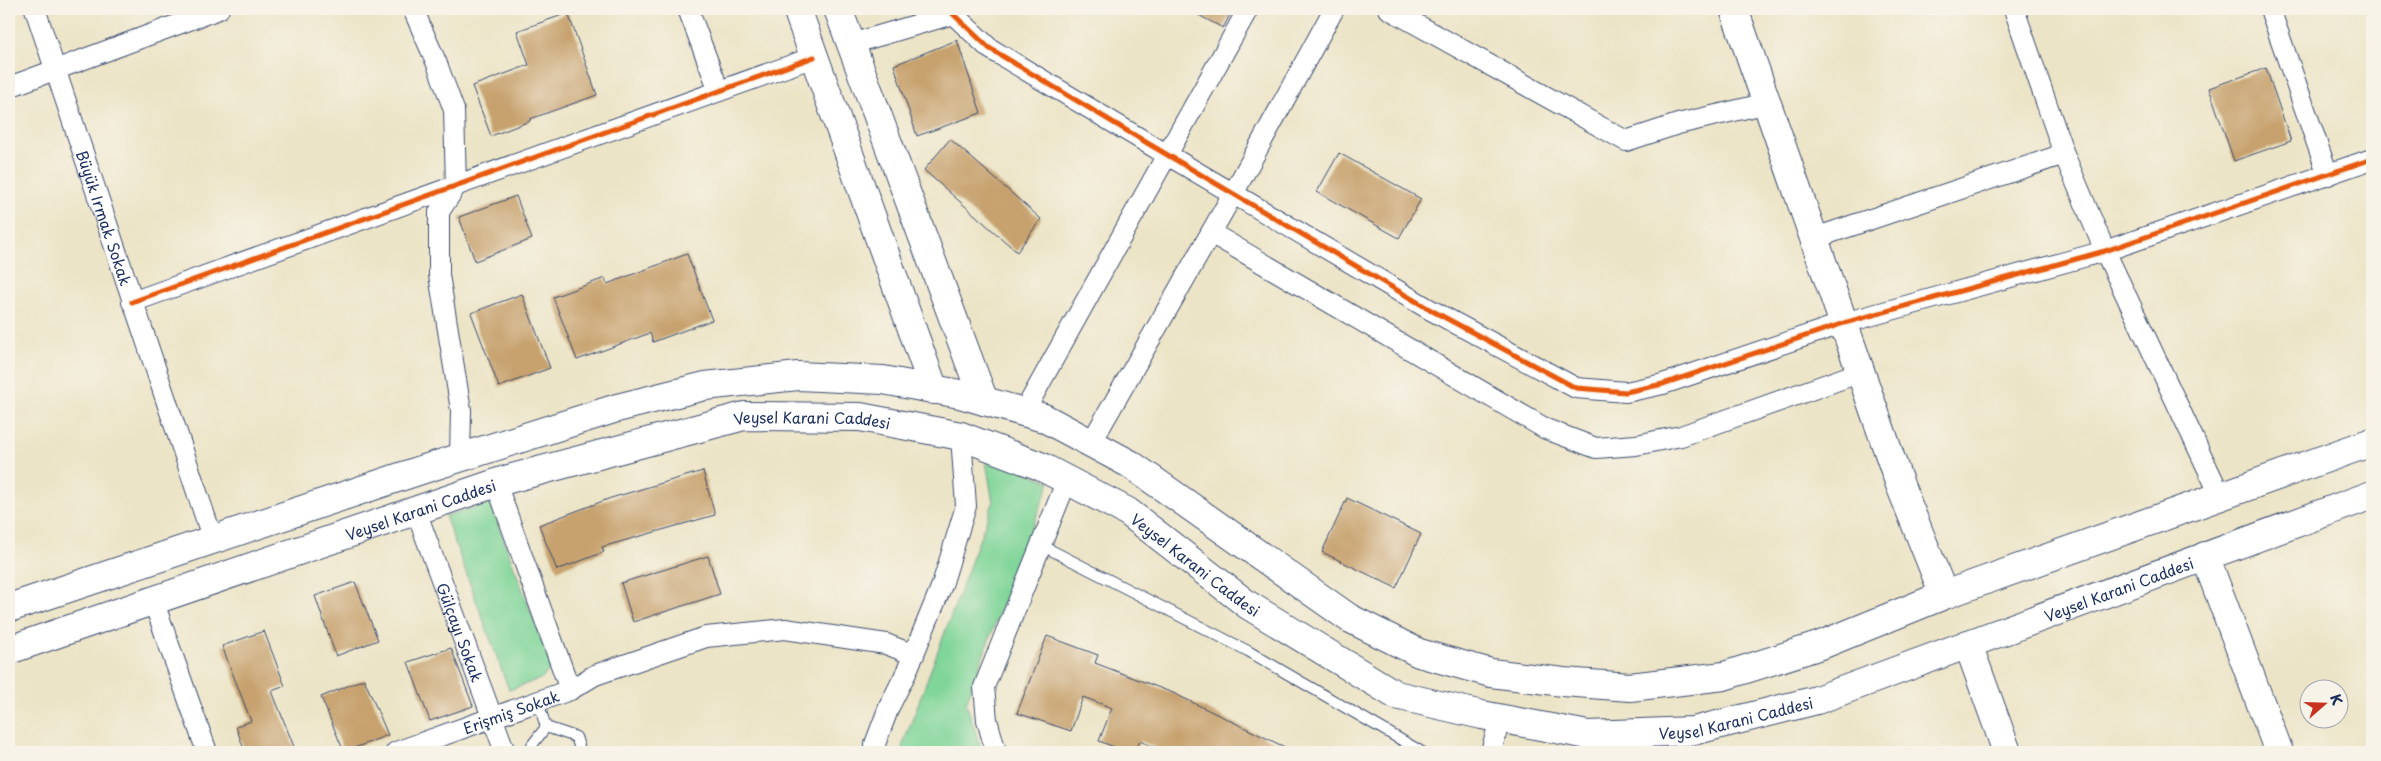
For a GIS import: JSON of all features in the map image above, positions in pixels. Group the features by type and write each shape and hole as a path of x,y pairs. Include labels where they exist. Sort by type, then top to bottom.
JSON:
{"main road":[{"path":"797,9 934,390"},
{"path":"838,9 984,401"},
{"path":"1734,9 1900,485 1944,594"},
{"path":"10,603 213,540 617,408 705,386 798,376 883,380 984,401 1044,418 1130,464 1349,618 1419,653 1491,673 1563,682 1630,686 1724,676 1821,645 1944,594 2372,442"},
{"name":"Veysel Karani Caddesi","path":"9,650 496,483 744,416 860,417 961,436 1040,466 1067,480 1128,512 1248,605 1396,695 1588,735 1693,731 1817,700 2372,496"},
{"path":"2205,556 2278,752"},
{"path":"1968,644 2007,752"}],"street":[{"name":"Büyük Irmak Sokak","path":"35,9 213,540"},
{"path":"9,87 219,9"},
{"path":"413,9 437,64 454,110 456,186 439,212 439,275 461,410 460,458"},
{"path":"688,9 719,91"},
{"path":"1024,412 1248,9"},
{"path":"1091,443 1233,194 1334,9"},
{"path":"1389,9 1626,141 1678,124 1768,103"},
{"path":"2014,9 2064,154 2105,251 2221,496"},
{"path":"2270,9 2328,175"},
{"path":"851,44 952,11 989,48 1168,156 1430,309 1576,388 1626,392 1664,384 1844,323 2105,251 2372,159"},
{"path":"132,302 814,57"},
{"path":"1815,238 2064,154"},
{"path":"1211,233 1546,429 1596,448 1636,445 1681,436 1861,372"},
{"path":"876,752 874,744 914,655 942,585 966,506 961,436"},
{"path":"996,752 987,720 984,688 1067,480"},
{"path":"496,483 570,690"},
{"name":"Gülçayı Sokak","path":"416,510 506,752"},
{"path":"153,600 207,752"},
{"name":"Erişmiş Sokak","path":"396,752 570,690 595,675 706,637 785,629 886,644 914,655"},
{"path":"1492,752 1500,718"}],"lane":[{"path":"1041,545 1248,651 1422,752"},
{"path":"538,702 546,727"},
{"path":"534,752 532,745 546,727"},
{"path":"546,727 576,737 581,752"}],"green space":[{"path":"985,455 1050,482 966,703 982,752 904,752 902,747 993,503"},
{"path":"490,503 551,666 543,678 509,690 445,516"}],"building":[{"path":"1187,9 1233,9 1223,28"},
{"path":"568,13 597,95 530,119 530,121 491,136 472,86 529,65 517,31"},
{"path":"957,40 981,113 917,136 894,65"},
{"path":"2266,68 2291,141 2234,161 2209,88"},
{"path":"950,139 1041,219 1017,252 924,170"},
{"path":"1339,153 1421,199 1399,238 1317,192"},
{"path":"516,196 532,239 475,261 459,217"},
{"path":"687,254 712,320 653,342 650,333 577,360 553,297 605,278 607,284"},
{"path":"522,294 550,368 499,387 471,313"},
{"path":"703,471 715,515 602,547 604,552 557,570 539,525 611,498"},
{"path":"1347,498 1421,534 1396,588 1322,552"},
{"path":"708,556 720,594 633,622 621,583"},
{"path":"355,582 378,640 336,656 315,596"},
{"path":"264,631 285,686 272,691 296,752 245,752 236,727 251,721 222,646"},
{"path":"1047,636 1098,655 1095,663 1173,693 1295,752 1166,752 1140,741 1135,752 1127,752 1099,741 1112,708 1083,697 1071,731 1017,713"},
{"path":"451,648 473,706 430,721 408,662"},
{"path":"364,679 388,735 344,752 321,697"}],"cycle path":[{"path":"951,9 953,14 989,48 1429,309 1576,388 1626,392 1663,384 1844,323 2105,251 2372,159"},
{"path":"132,302 814,57"}]}
